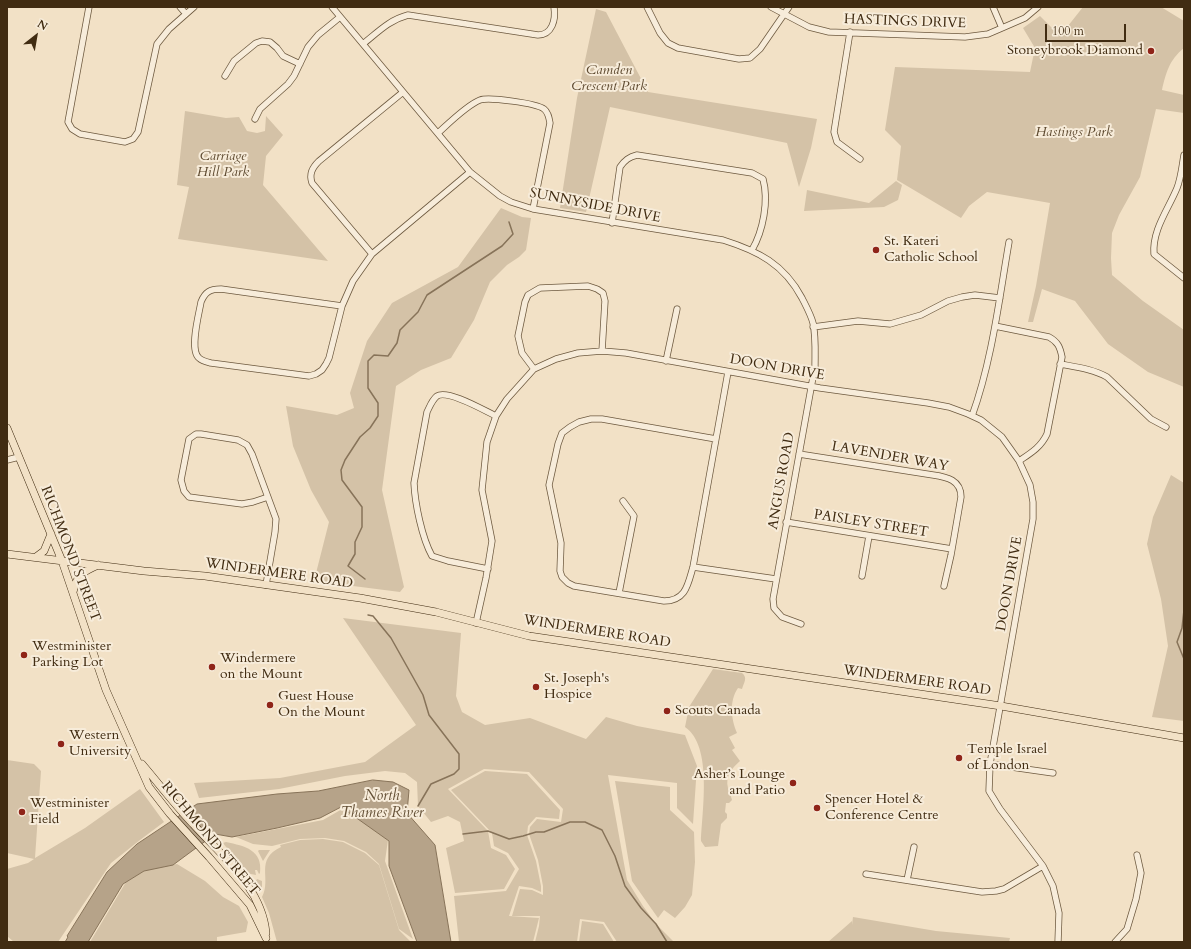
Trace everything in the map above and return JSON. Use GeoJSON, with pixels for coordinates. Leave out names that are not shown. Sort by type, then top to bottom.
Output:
{"type":"FeatureCollection","features":[{"type":"Feature","properties":{"kind":"main road","name":"RICHMOND STREET"},"geometry":{"type":"LineString","coordinates":[[7,428],[62,560],[106,690],[149,787],[170,814],[250,905],[266,940]]}},
{"type":"Feature","properties":{"kind":"main road"},"geometry":{"type":"LineString","coordinates":[[36,557],[44,552],[51,534]]}},
{"type":"Feature","properties":{"kind":"main road","name":"WINDERMERE ROAD"},"geometry":{"type":"LineString","coordinates":[[7,554],[144,571],[205,576],[360,598],[436,612],[529,636],[1001,706],[1184,738]]}},
{"type":"Feature","properties":{"kind":"main road"},"geometry":{"type":"LineString","coordinates":[[73,592],[78,576],[86,570],[98,565]]}},
{"type":"Feature","properties":{"kind":"main road","name":"RICHMOND STREET"},"geometry":{"type":"LineString","coordinates":[[135,756],[176,806],[238,872],[255,897],[265,920],[266,940]]}},
{"type":"Feature","properties":{"kind":"street"},"geometry":{"type":"LineString","coordinates":[[89,7],[68,122],[72,129],[80,134],[125,142],[132,139],[138,132],[156,44],[169,29],[194,7]]}},
{"type":"Feature","properties":{"kind":"street"},"geometry":{"type":"LineString","coordinates":[[180,7],[186,14]]}},
{"type":"Feature","properties":{"kind":"street","name":"SUNNYSIDE DRIVE"},"geometry":{"type":"LineString","coordinates":[[332,7],[470,172],[500,196],[511,202],[533,209],[723,240],[752,250],[765,257],[782,270],[795,285],[813,327],[815,366],[811,386]]}},
{"type":"Feature","properties":{"kind":"street"},"geometry":{"type":"LineString","coordinates":[[363,44],[385,25],[396,18],[408,15],[544,35],[549,32],[553,24],[554,7]]}},
{"type":"Feature","properties":{"kind":"street"},"geometry":{"type":"LineString","coordinates":[[647,7],[660,33],[668,43],[678,48],[739,59],[750,58],[760,50],[790,7]]}},
{"type":"Feature","properties":{"kind":"street","name":"HASTINGS DRIVE"},"geometry":{"type":"LineString","coordinates":[[771,7],[809,27],[829,32],[965,37],[988,34],[1025,18],[1038,7]]}},
{"type":"Feature","properties":{"kind":"street"},"geometry":{"type":"LineString","coordinates":[[993,7],[1002,28]]}},
{"type":"Feature","properties":{"kind":"street"},"geometry":{"type":"LineString","coordinates":[[255,119],[260,109],[288,84],[294,76],[308,47],[340,17]]}},
{"type":"Feature","properties":{"kind":"street"},"geometry":{"type":"LineString","coordinates":[[850,32],[834,132],[837,142],[860,159]]}},
{"type":"Feature","properties":{"kind":"street"},"geometry":{"type":"LineString","coordinates":[[225,76],[234,61],[262,41],[270,42],[283,56],[300,64]]}},
{"type":"Feature","properties":{"kind":"street"},"geometry":{"type":"LineString","coordinates":[[372,254],[312,183],[310,178],[311,172],[319,161],[403,92]]}},
{"type":"Feature","properties":{"kind":"street"},"geometry":{"type":"LineString","coordinates":[[438,133],[470,106],[480,100],[493,99],[535,105],[544,108],[549,115],[550,122],[533,209]]}},
{"type":"Feature","properties":{"kind":"street"},"geometry":{"type":"LineString","coordinates":[[612,223],[620,168],[624,161],[630,157],[636,155],[752,173],[763,179],[766,188],[762,229],[752,250]]}},
{"type":"Feature","properties":{"kind":"street"},"geometry":{"type":"LineString","coordinates":[[1184,155],[1178,186],[1155,233],[1153,245],[1154,254],[1184,277]]}},
{"type":"Feature","properties":{"kind":"street"},"geometry":{"type":"LineString","coordinates":[[342,306],[214,289],[209,291],[204,296],[201,302],[194,344],[196,353],[199,358],[211,363],[309,376],[316,374],[322,370],[329,358],[342,306],[353,281],[372,254],[470,172]]}},
{"type":"Feature","properties":{"kind":"street"},"geometry":{"type":"LineString","coordinates":[[972,416],[982,388],[995,326],[1009,242]]}},
{"type":"Feature","properties":{"kind":"street"},"geometry":{"type":"LineString","coordinates":[[534,369],[522,352],[518,336],[525,302],[528,295],[533,290],[540,288],[588,286],[603,293],[605,301],[602,351]]}},
{"type":"Feature","properties":{"kind":"street"},"geometry":{"type":"LineString","coordinates":[[813,327],[858,321],[890,324],[921,315],[948,301],[962,296],[975,295],[1000,298]]}},
{"type":"Feature","properties":{"kind":"street"},"geometry":{"type":"LineString","coordinates":[[666,362],[677,309]]}},
{"type":"Feature","properties":{"kind":"street"},"geometry":{"type":"LineString","coordinates":[[995,326],[1049,337],[1057,342],[1062,357],[1043,442],[1037,449],[1019,461]]}},
{"type":"Feature","properties":{"kind":"street","name":"DOON DRIVE"},"geometry":{"type":"LineString","coordinates":[[476,623],[488,569],[492,541],[482,490],[488,442],[496,416],[507,399],[534,369],[556,359],[578,352],[602,351],[626,353],[666,362],[811,386],[928,403],[949,407],[972,416],[986,424],[1002,437],[1019,461],[1030,485],[1033,502],[1034,518],[990,764],[989,791],[1000,809],[1043,866],[1053,886],[1059,913],[1058,942]]}},
{"type":"Feature","properties":{"kind":"street"},"geometry":{"type":"LineString","coordinates":[[1060,364],[1091,370],[1107,377],[1151,420],[1166,427]]}},
{"type":"Feature","properties":{"kind":"street"},"geometry":{"type":"LineString","coordinates":[[716,439],[602,419],[591,419],[579,422],[562,433],[558,444],[549,485],[560,534],[562,550],[560,571],[562,578],[568,584],[574,586],[672,601],[680,597],[685,591],[693,567],[716,439],[728,372]]}},
{"type":"Feature","properties":{"kind":"street","name":"ANGUS ROAD"},"geometry":{"type":"LineString","coordinates":[[801,624],[782,617],[774,608],[773,599],[811,386]]}},
{"type":"Feature","properties":{"kind":"street"},"geometry":{"type":"LineString","coordinates":[[488,569],[448,561],[432,556],[426,546],[414,483],[427,412],[436,396],[442,394],[453,396],[496,416]]}},
{"type":"Feature","properties":{"kind":"street"},"geometry":{"type":"LineString","coordinates":[[266,585],[276,519],[268,497],[252,454],[246,445],[238,440],[196,434],[190,440],[181,480],[184,491],[189,497],[242,504],[268,497]]}},
{"type":"Feature","properties":{"kind":"street","name":"LAVENDER WAY"},"geometry":{"type":"LineString","coordinates":[[799,454],[949,478],[956,483],[961,491],[952,549]]}},
{"type":"Feature","properties":{"kind":"street"},"geometry":{"type":"LineString","coordinates":[[7,460],[19,457]]}},
{"type":"Feature","properties":{"kind":"street"},"geometry":{"type":"LineString","coordinates":[[619,593],[634,516],[623,501]]}},
{"type":"Feature","properties":{"kind":"street","name":"PAISLEY STREET"},"geometry":{"type":"LineString","coordinates":[[786,522],[952,549]]}},
{"type":"Feature","properties":{"kind":"street"},"geometry":{"type":"LineString","coordinates":[[862,576],[869,536]]}},
{"type":"Feature","properties":{"kind":"street"},"geometry":{"type":"LineString","coordinates":[[944,586],[952,549]]}},
{"type":"Feature","properties":{"kind":"street"},"geometry":{"type":"LineString","coordinates":[[693,567],[776,579]]}},
{"type":"Feature","properties":{"kind":"street"},"geometry":{"type":"LineString","coordinates":[[990,764],[1053,773]]}},
{"type":"Feature","properties":{"kind":"street"},"geometry":{"type":"LineString","coordinates":[[907,880],[914,847]]}},
{"type":"Feature","properties":{"kind":"street"},"geometry":{"type":"LineString","coordinates":[[1115,942],[1127,929],[1136,899],[1141,873],[1137,855]]}},
{"type":"Feature","properties":{"kind":"street"},"geometry":{"type":"LineString","coordinates":[[866,874],[982,892],[1004,889],[1043,866]]}},
{"type":"Feature","properties":{"kind":"green space","name":"Hastings Park"},"geometry":{"type":"Polygon","coordinates":[[[1083,7],[1161,7],[1184,21],[1184,48],[1172,62],[1167,72],[1162,90],[1184,95],[1184,113],[1156,109],[1140,177],[1119,215],[1112,233],[1111,258],[1112,275],[1143,301],[1184,330],[1184,387],[1148,372],[1108,344],[1075,301],[1042,289],[1033,322],[1028,322],[1036,286],[1050,203],[987,192],[969,206],[961,218],[897,180],[901,146],[885,130],[895,67],[1030,72],[1035,48],[1023,28],[1040,16],[1060,36],[1083,7]]]}},
{"type":"Feature","properties":{"kind":"green space","name":"Camden Crescent Park"},"geometry":{"type":"Polygon","coordinates":[[[596,9],[606,12],[648,92],[817,119],[811,148],[799,187],[787,143],[610,107],[586,212],[560,208],[577,98],[596,9]]]}},
{"type":"Feature","properties":{"kind":"green space","name":"Carriage Hill Park"},"geometry":{"type":"Polygon","coordinates":[[[185,111],[226,118],[239,117],[247,131],[257,133],[265,131],[266,116],[283,135],[266,156],[263,185],[328,261],[178,239],[189,187],[177,185],[185,111]]]}},
{"type":"Feature","properties":{"kind":"green space"},"geometry":{"type":"Polygon","coordinates":[[[896,181],[902,185],[898,200],[884,207],[804,211],[807,190],[869,203],[896,181]]]}},
{"type":"Feature","properties":{"kind":"green space"},"geometry":{"type":"Polygon","coordinates":[[[501,208],[522,217],[531,218],[526,250],[507,265],[490,282],[474,320],[451,358],[421,370],[396,386],[382,490],[404,587],[400,592],[314,581],[329,522],[311,490],[293,446],[286,406],[337,415],[354,408],[350,393],[367,341],[392,303],[458,267],[501,208]]]}},
{"type":"Feature","properties":{"kind":"green space"},"geometry":{"type":"Polygon","coordinates":[[[1171,475],[1184,483],[1184,721],[1152,717],[1168,646],[1161,599],[1147,544],[1153,517],[1171,475]]]}},
{"type":"Feature","properties":{"kind":"green space"},"geometry":{"type":"Polygon","coordinates":[[[343,618],[461,633],[456,696],[462,712],[485,725],[530,718],[586,739],[606,717],[637,726],[685,735],[697,766],[693,824],[677,808],[677,783],[608,775],[627,880],[656,924],[674,942],[617,942],[604,922],[580,919],[577,942],[535,942],[540,916],[512,916],[520,889],[532,890],[543,895],[543,886],[538,860],[529,834],[530,827],[537,819],[561,822],[563,809],[529,772],[484,769],[448,789],[488,831],[491,848],[506,855],[515,869],[504,889],[455,893],[446,848],[464,841],[460,822],[448,816],[431,822],[418,806],[417,782],[405,773],[385,771],[345,776],[279,789],[199,798],[194,783],[280,778],[365,762],[416,725],[343,618]]]}},
{"type":"Feature","properties":{"kind":"green space"},"geometry":{"type":"Polygon","coordinates":[[[713,669],[742,673],[745,678],[742,689],[738,688],[735,693],[732,704],[733,722],[737,733],[729,737],[735,748],[732,750],[740,761],[734,766],[727,780],[732,800],[729,803],[726,803],[725,812],[727,814],[727,818],[721,824],[718,846],[705,847],[701,841],[704,797],[703,764],[694,736],[685,727],[689,707],[713,669]]]}},
{"type":"Feature","properties":{"kind":"green space"},"geometry":{"type":"Polygon","coordinates":[[[7,760],[34,764],[41,771],[35,858],[85,828],[140,789],[164,822],[111,863],[58,942],[14,942],[7,936],[7,869],[28,863],[34,859],[7,853],[7,760]]]}},
{"type":"Feature","properties":{"kind":"green space"},"geometry":{"type":"Polygon","coordinates":[[[485,771],[527,774],[560,810],[559,819],[536,817],[528,826],[527,835],[536,861],[541,892],[532,888],[519,886],[509,916],[539,918],[533,942],[459,942],[454,896],[506,891],[519,869],[508,853],[494,846],[492,833],[451,790],[485,771]]]}},
{"type":"Feature","properties":{"kind":"green space"},"geometry":{"type":"Polygon","coordinates":[[[615,781],[670,787],[670,810],[694,832],[695,862],[692,895],[685,907],[675,918],[664,910],[658,918],[632,881],[615,781]]]}},
{"type":"Feature","properties":{"kind":"green space"},"geometry":{"type":"Polygon","coordinates":[[[344,808],[388,840],[385,861],[413,939],[399,929],[379,864],[366,852],[344,841],[325,838],[300,839],[272,846],[253,844],[236,837],[323,820],[344,808]]]}},
{"type":"Feature","properties":{"kind":"green space"},"geometry":{"type":"Polygon","coordinates":[[[323,839],[343,842],[365,853],[379,865],[399,930],[411,942],[277,942],[269,913],[262,897],[265,890],[265,870],[268,858],[273,852],[281,847],[280,845],[300,840],[323,839]]]}},
{"type":"Feature","properties":{"kind":"green space"},"geometry":{"type":"Polygon","coordinates":[[[226,842],[240,845],[256,854],[259,859],[260,873],[259,874],[257,870],[255,870],[256,875],[246,873],[223,843],[226,842]]]}},
{"type":"Feature","properties":{"kind":"green space"},"geometry":{"type":"Polygon","coordinates":[[[270,850],[263,861],[258,851],[270,850]]]}},
{"type":"Feature","properties":{"kind":"green space"},"geometry":{"type":"Polygon","coordinates":[[[177,864],[205,881],[223,897],[239,906],[248,922],[246,932],[217,937],[217,942],[90,942],[126,882],[147,869],[177,864]]]}},
{"type":"Feature","properties":{"kind":"green space"},"geometry":{"type":"Polygon","coordinates":[[[257,879],[262,881],[262,888],[258,890],[254,884],[257,879]]]}},
{"type":"Feature","properties":{"kind":"green space"},"geometry":{"type":"Polygon","coordinates":[[[853,917],[936,931],[1010,938],[1009,942],[828,942],[852,921],[852,925],[853,917]]]}},
{"type":"Feature","properties":{"kind":"green space"},"geometry":{"type":"Polygon","coordinates":[[[582,921],[603,924],[614,942],[579,942],[582,921]]]}},
{"type":"Feature","properties":{"kind":"water","name":"North Thames River"},"geometry":{"type":"Polygon","coordinates":[[[373,780],[393,782],[409,790],[407,813],[435,845],[451,942],[417,942],[389,866],[389,841],[341,807],[320,818],[277,828],[232,837],[215,834],[173,865],[144,871],[123,884],[88,942],[65,942],[68,937],[67,936],[107,872],[137,844],[197,804],[277,794],[318,791],[373,780]]]}},
{"type":"Feature","properties":{"kind":"waterway"},"geometry":{"type":"LineString","coordinates":[[365,579],[348,566],[355,554],[355,542],[362,527],[362,507],[342,480],[341,470],[345,460],[360,437],[370,428],[378,416],[378,403],[368,388],[368,361],[374,355],[388,356],[397,343],[400,330],[418,312],[427,295],[502,246],[513,234],[509,222]]}},
{"type":"Feature","properties":{"kind":"waterway"},"geometry":{"type":"LineString","coordinates":[[1184,610],[1182,628],[1177,642],[1184,659]]}},
{"type":"Feature","properties":{"kind":"waterway"},"geometry":{"type":"LineString","coordinates":[[368,615],[373,616],[391,638],[423,695],[429,715],[459,754],[459,769],[454,774],[431,784],[418,806]]}},
{"type":"Feature","properties":{"kind":"waterway"},"geometry":{"type":"LineString","coordinates":[[463,834],[488,831],[509,839],[536,832],[544,832],[570,822],[585,822],[602,830],[615,856],[625,886],[641,908],[656,924],[667,942]]}},
{"type":"Feature","properties":{"kind":"place","name":"Stoneybrook Diamond"},"geometry":{"type":"Point","coordinates":[1151,51]}},
{"type":"Feature","properties":{"kind":"place","name":"St. Kateri Catholic School"},"geometry":{"type":"Point","coordinates":[876,250]}},
{"type":"Feature","properties":{"kind":"place","name":"Westminister Parking Lot"},"geometry":{"type":"Point","coordinates":[24,655]}},
{"type":"Feature","properties":{"kind":"place","name":"Windermere on the Mount"},"geometry":{"type":"Point","coordinates":[212,667]}},
{"type":"Feature","properties":{"kind":"place","name":"St. Joseph's Hospice"},"geometry":{"type":"Point","coordinates":[536,687]}},
{"type":"Feature","properties":{"kind":"place","name":"Guest House On the Mount"},"geometry":{"type":"Point","coordinates":[270,705]}},
{"type":"Feature","properties":{"kind":"place","name":"Scouts Canada"},"geometry":{"type":"Point","coordinates":[667,711]}},
{"type":"Feature","properties":{"kind":"place","name":"Western University"},"geometry":{"type":"Point","coordinates":[61,744]}},
{"type":"Feature","properties":{"kind":"place","name":"Temple Israel of London"},"geometry":{"type":"Point","coordinates":[959,758]}},
{"type":"Feature","properties":{"kind":"place","name":"Asher’s Lounge and Patio"},"geometry":{"type":"Point","coordinates":[793,783]}},
{"type":"Feature","properties":{"kind":"place","name":"Spencer Hotel & Conference Centre"},"geometry":{"type":"Point","coordinates":[817,808]}},
{"type":"Feature","properties":{"kind":"place","name":"Westminister Field"},"geometry":{"type":"Point","coordinates":[22,812]}}]}
